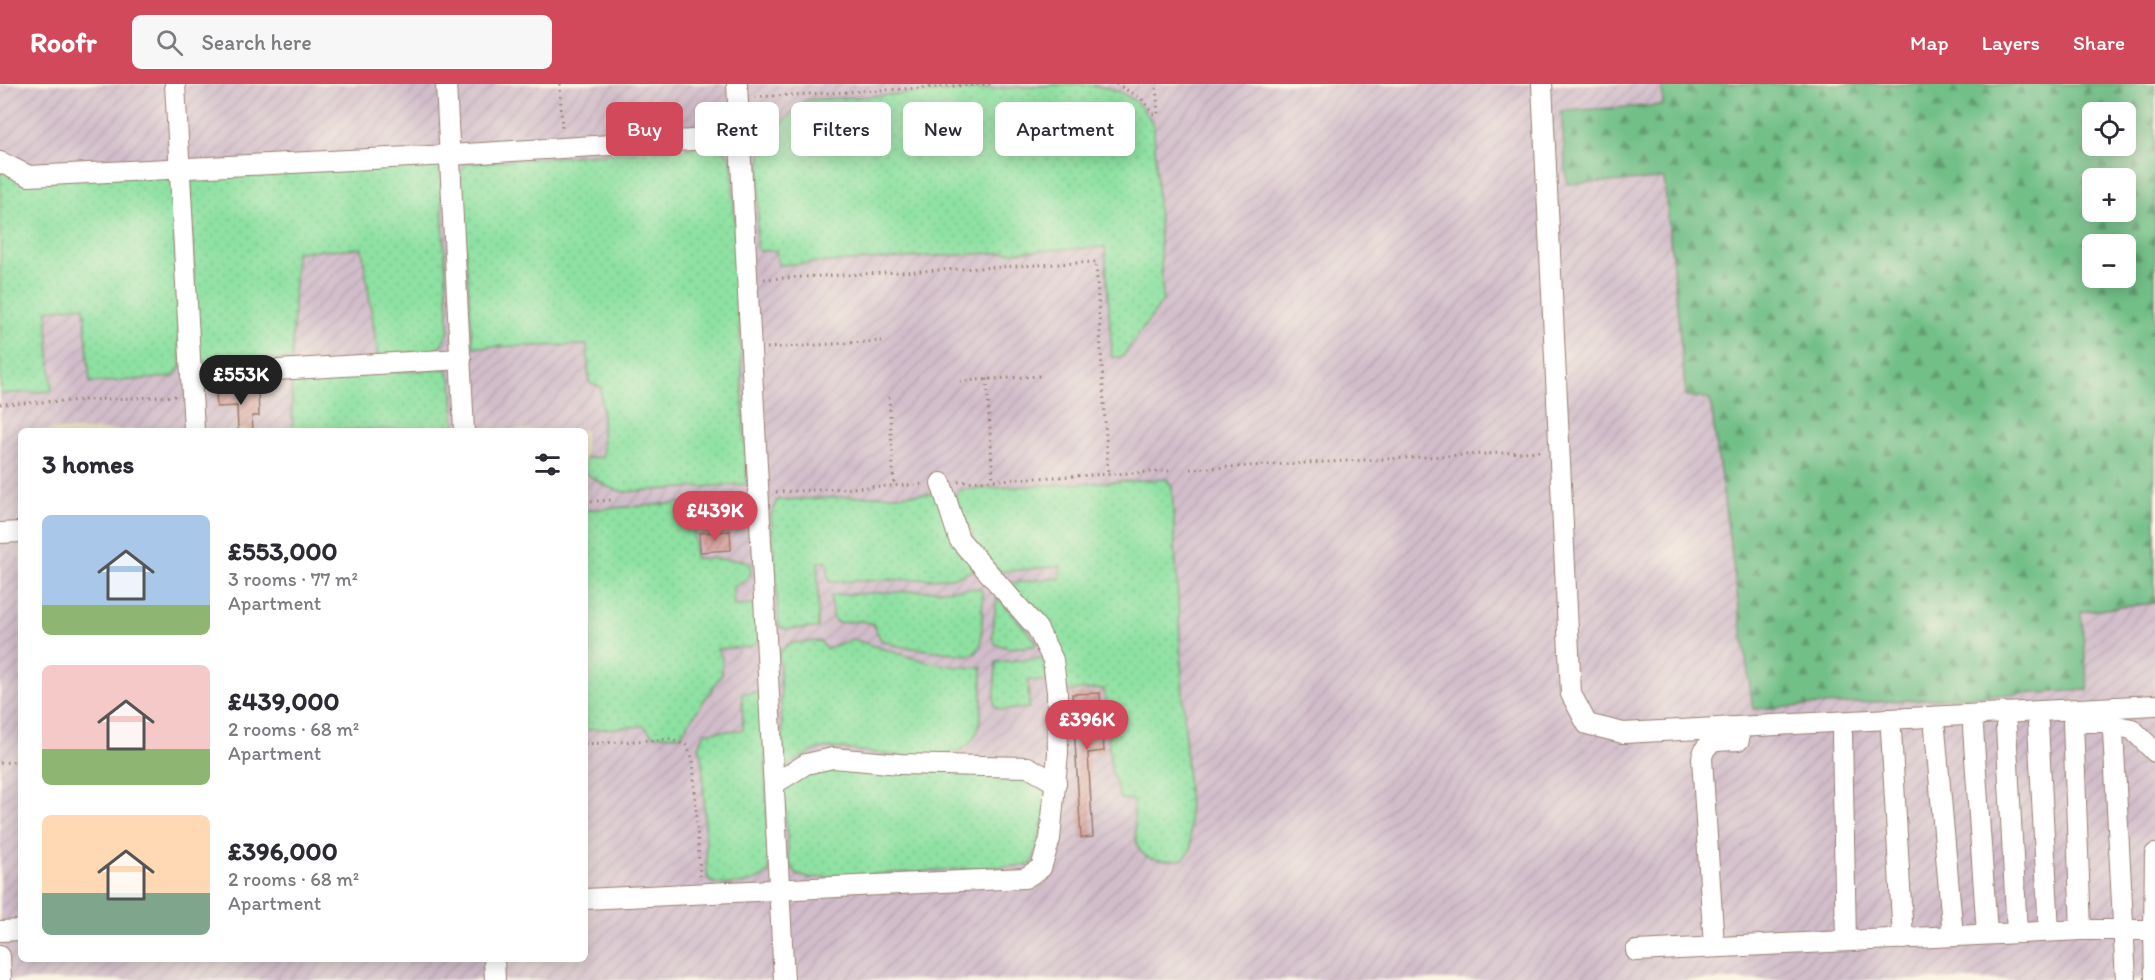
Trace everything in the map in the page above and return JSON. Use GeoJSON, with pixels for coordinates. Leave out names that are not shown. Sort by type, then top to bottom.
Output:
{"type":"FeatureCollection","features":[{"type":"Feature","properties":{"kind":"lane"},"geometry":{"type":"LineString","coordinates":[[175,84],[194,428]]}},
{"type":"Feature","properties":{"kind":"lane"},"geometry":{"type":"LineString","coordinates":[[446,84],[464,428]]}},
{"type":"Feature","properties":{"kind":"lane"},"geometry":{"type":"LineString","coordinates":[[1542,84],[1571,694],[1587,724],[1623,733],[2155,705]]}},
{"type":"Feature","properties":{"kind":"lane"},"geometry":{"type":"LineString","coordinates":[[0,162],[29,176],[450,155],[695,140]]}},
{"type":"Feature","properties":{"kind":"lane"},"geometry":{"type":"LineString","coordinates":[[741,156],[784,980]]}},
{"type":"Feature","properties":{"kind":"lane"},"geometry":{"type":"LineString","coordinates":[[191,375],[461,360]]}},
{"type":"Feature","properties":{"kind":"lane"},"geometry":{"type":"LineString","coordinates":[[588,899],[1025,878],[1035,875],[1041,868],[1050,839],[1056,783],[1057,692],[1053,660],[1037,628],[959,539],[941,483]]}},
{"type":"Feature","properties":{"kind":"lane"},"geometry":{"type":"LineString","coordinates":[[0,533],[18,532]]}},
{"type":"Feature","properties":{"kind":"lane"},"geometry":{"type":"LineString","coordinates":[[1714,947],[1702,758],[1704,748],[1708,743],[1891,730],[1973,728],[2096,720],[2132,729],[2155,752]]}},
{"type":"Feature","properties":{"kind":"lane"},"geometry":{"type":"LineString","coordinates":[[2073,722],[2081,930]]}},
{"type":"Feature","properties":{"kind":"lane"},"geometry":{"type":"LineString","coordinates":[[2037,724],[2049,932]]}},
{"type":"Feature","properties":{"kind":"lane"},"geometry":{"type":"LineString","coordinates":[[2111,725],[2126,980]]}},
{"type":"Feature","properties":{"kind":"lane"},"geometry":{"type":"LineString","coordinates":[[2006,726],[2017,933]]}},
{"type":"Feature","properties":{"kind":"lane"},"geometry":{"type":"LineString","coordinates":[[1973,728],[1987,934]]}},
{"type":"Feature","properties":{"kind":"lane"},"geometry":{"type":"LineString","coordinates":[[1935,729],[1953,936]]}},
{"type":"Feature","properties":{"kind":"lane"},"geometry":{"type":"LineString","coordinates":[[1891,730],[1903,939]]}},
{"type":"Feature","properties":{"kind":"lane"},"geometry":{"type":"LineString","coordinates":[[1842,734],[1846,941]]}},
{"type":"Feature","properties":{"kind":"lane"},"geometry":{"type":"LineString","coordinates":[[774,784],[806,764],[833,758],[900,764],[1028,767],[1056,783]]}},
{"type":"Feature","properties":{"kind":"lane"},"geometry":{"type":"LineString","coordinates":[[2155,854],[2155,980]]}},
{"type":"Feature","properties":{"kind":"lane"},"geometry":{"type":"LineString","coordinates":[[1636,951],[2081,930],[2122,931],[2154,919]]}},
{"type":"Feature","properties":{"kind":"lane"},"geometry":{"type":"LineString","coordinates":[[0,931],[18,930]]}},
{"type":"Feature","properties":{"kind":"lane"},"geometry":{"type":"LineString","coordinates":[[0,956],[1,980]]}},
{"type":"Feature","properties":{"kind":"lane"},"geometry":{"type":"LineString","coordinates":[[494,962],[495,980]]}},
{"type":"Feature","properties":{"kind":"path"},"geometry":{"type":"LineString","coordinates":[[560,84],[563,148]]}},
{"type":"Feature","properties":{"kind":"path"},"geometry":{"type":"LineString","coordinates":[[867,84],[867,91]]}},
{"type":"Feature","properties":{"kind":"path"},"geometry":{"type":"LineString","coordinates":[[738,91],[867,91],[992,84]]}},
{"type":"Feature","properties":{"kind":"path"},"geometry":{"type":"LineString","coordinates":[[1116,84],[1141,98],[1154,114],[1158,114],[1156,84]]}},
{"type":"Feature","properties":{"kind":"path"},"geometry":{"type":"LineString","coordinates":[[748,280],[1096,262],[1108,474]]}},
{"type":"Feature","properties":{"kind":"path"},"geometry":{"type":"LineString","coordinates":[[751,349],[882,341]]}},
{"type":"Feature","properties":{"kind":"path"},"geometry":{"type":"LineString","coordinates":[[960,381],[1040,376]]}},
{"type":"Feature","properties":{"kind":"path"},"geometry":{"type":"LineString","coordinates":[[987,379],[993,480]]}},
{"type":"Feature","properties":{"kind":"path"},"geometry":{"type":"LineString","coordinates":[[0,404],[192,395]]}},
{"type":"Feature","properties":{"kind":"path"},"geometry":{"type":"LineString","coordinates":[[889,397],[894,485]]}},
{"type":"Feature","properties":{"kind":"path"},"geometry":{"type":"LineString","coordinates":[[1190,469],[1559,450]]}},
{"type":"Feature","properties":{"kind":"path"},"geometry":{"type":"LineString","coordinates":[[759,493],[1170,471]]}},
{"type":"Feature","properties":{"kind":"path"},"geometry":{"type":"LineString","coordinates":[[588,502],[612,500]]}},
{"type":"Feature","properties":{"kind":"path"},"geometry":{"type":"LineString","coordinates":[[588,744],[669,739],[686,745],[693,759],[702,893]]}},
{"type":"Feature","properties":{"kind":"path"},"geometry":{"type":"LineString","coordinates":[[0,763],[18,761]]}},
{"type":"Feature","properties":{"kind":"shaded area"},"geometry":{"type":"Polygon","coordinates":[[[0,84],[2155,84],[2155,980],[0,980],[0,84]]]}},
{"type":"Feature","properties":{"kind":"green space"},"geometry":{"type":"Polygon","coordinates":[[[1072,84],[1097,86],[1121,93],[1135,102],[995,102],[995,156],[1135,156],[1135,102],[1140,106],[1154,128],[1163,301],[1123,356],[1112,358],[1105,247],[778,265],[776,251],[759,251],[756,246],[761,156],[779,156],[779,125],[791,114],[791,156],[891,156],[891,102],[804,102],[806,100],[1072,84]]]}},
{"type":"Feature","properties":{"kind":"green space"},"geometry":{"type":"Polygon","coordinates":[[[1662,84],[2155,84],[2155,603],[2081,612],[2088,690],[1753,709],[1710,399],[1686,396],[1664,179],[1567,184],[1561,111],[1663,105],[1662,84]]]}},
{"type":"Feature","properties":{"kind":"green space"},"geometry":{"type":"Polygon","coordinates":[[[695,148],[695,156],[729,156],[732,162],[747,484],[623,492],[608,487],[588,475],[588,458],[603,457],[601,387],[589,383],[587,345],[473,347],[460,182],[462,169],[468,163],[606,154],[606,156],[683,156],[683,149],[695,148]]]}},
{"type":"Feature","properties":{"kind":"green space"},"geometry":{"type":"Polygon","coordinates":[[[435,163],[440,167],[449,331],[441,345],[433,351],[378,356],[362,248],[296,252],[292,359],[204,362],[197,353],[190,181],[199,175],[435,163]]]}},
{"type":"Feature","properties":{"kind":"green space"},"geometry":{"type":"Polygon","coordinates":[[[0,170],[166,178],[173,182],[181,367],[173,377],[90,383],[84,306],[47,310],[52,391],[0,394],[0,170]]]}},
{"type":"Feature","properties":{"kind":"green space"},"geometry":{"type":"Polygon","coordinates":[[[447,369],[452,381],[455,428],[293,428],[291,378],[447,369]]]}},
{"type":"Feature","properties":{"kind":"green space"},"geometry":{"type":"Polygon","coordinates":[[[1167,479],[1172,487],[1191,849],[1184,859],[1166,860],[1153,859],[1144,855],[1139,849],[1136,840],[1133,800],[1121,799],[1111,770],[1104,689],[1063,691],[1051,637],[1040,615],[1009,583],[1060,578],[1061,566],[999,572],[977,546],[955,496],[959,490],[969,489],[1167,479]]]}},
{"type":"Feature","properties":{"kind":"green space"},"geometry":{"type":"Polygon","coordinates":[[[940,493],[975,565],[972,571],[952,578],[829,582],[827,561],[818,562],[818,628],[784,629],[779,626],[771,516],[777,500],[940,493]]]}},
{"type":"Feature","properties":{"kind":"green space"},"geometry":{"type":"Polygon","coordinates":[[[748,498],[749,518],[699,519],[694,523],[695,558],[742,560],[751,564],[751,573],[744,582],[733,587],[734,606],[756,605],[759,641],[750,647],[717,649],[722,658],[722,674],[680,736],[653,735],[644,726],[588,730],[588,510],[748,498]]]}},
{"type":"Feature","properties":{"kind":"green space"},"geometry":{"type":"Polygon","coordinates":[[[979,588],[983,594],[981,644],[976,653],[966,655],[898,646],[881,640],[873,624],[861,621],[837,623],[832,617],[831,595],[979,588]]]}},
{"type":"Feature","properties":{"kind":"green space"},"geometry":{"type":"Polygon","coordinates":[[[997,596],[1037,642],[1034,646],[1009,648],[995,644],[992,636],[997,596]]]}},
{"type":"Feature","properties":{"kind":"green space"},"geometry":{"type":"Polygon","coordinates":[[[852,639],[933,663],[982,667],[980,721],[975,736],[965,748],[948,754],[928,757],[825,748],[809,754],[784,769],[779,652],[790,643],[820,641],[826,649],[852,639]]]}},
{"type":"Feature","properties":{"kind":"green space"},"geometry":{"type":"Polygon","coordinates":[[[1044,658],[1048,682],[1028,680],[1029,708],[1002,710],[994,706],[996,662],[1044,658]]]}},
{"type":"Feature","properties":{"kind":"green space"},"geometry":{"type":"Polygon","coordinates":[[[763,692],[769,872],[757,879],[740,884],[715,883],[709,881],[707,874],[702,755],[699,746],[705,732],[743,730],[742,693],[763,692]]]}},
{"type":"Feature","properties":{"kind":"green space"},"geometry":{"type":"Polygon","coordinates":[[[821,762],[1043,777],[1051,805],[1042,827],[1032,865],[809,878],[797,875],[789,863],[783,784],[821,762]]]}},
{"type":"Feature","properties":{"kind":"building"},"geometry":{"type":"Polygon","coordinates":[[[258,390],[259,416],[252,416],[253,428],[238,428],[237,406],[217,407],[216,392],[258,390]]]}},
{"type":"Feature","properties":{"kind":"building"},"geometry":{"type":"Polygon","coordinates":[[[730,531],[731,550],[700,552],[699,533],[730,531]]]}},
{"type":"Feature","properties":{"kind":"building"},"geometry":{"type":"Polygon","coordinates":[[[1100,693],[1104,751],[1088,753],[1093,837],[1081,838],[1072,694],[1100,693]]]}}]}
